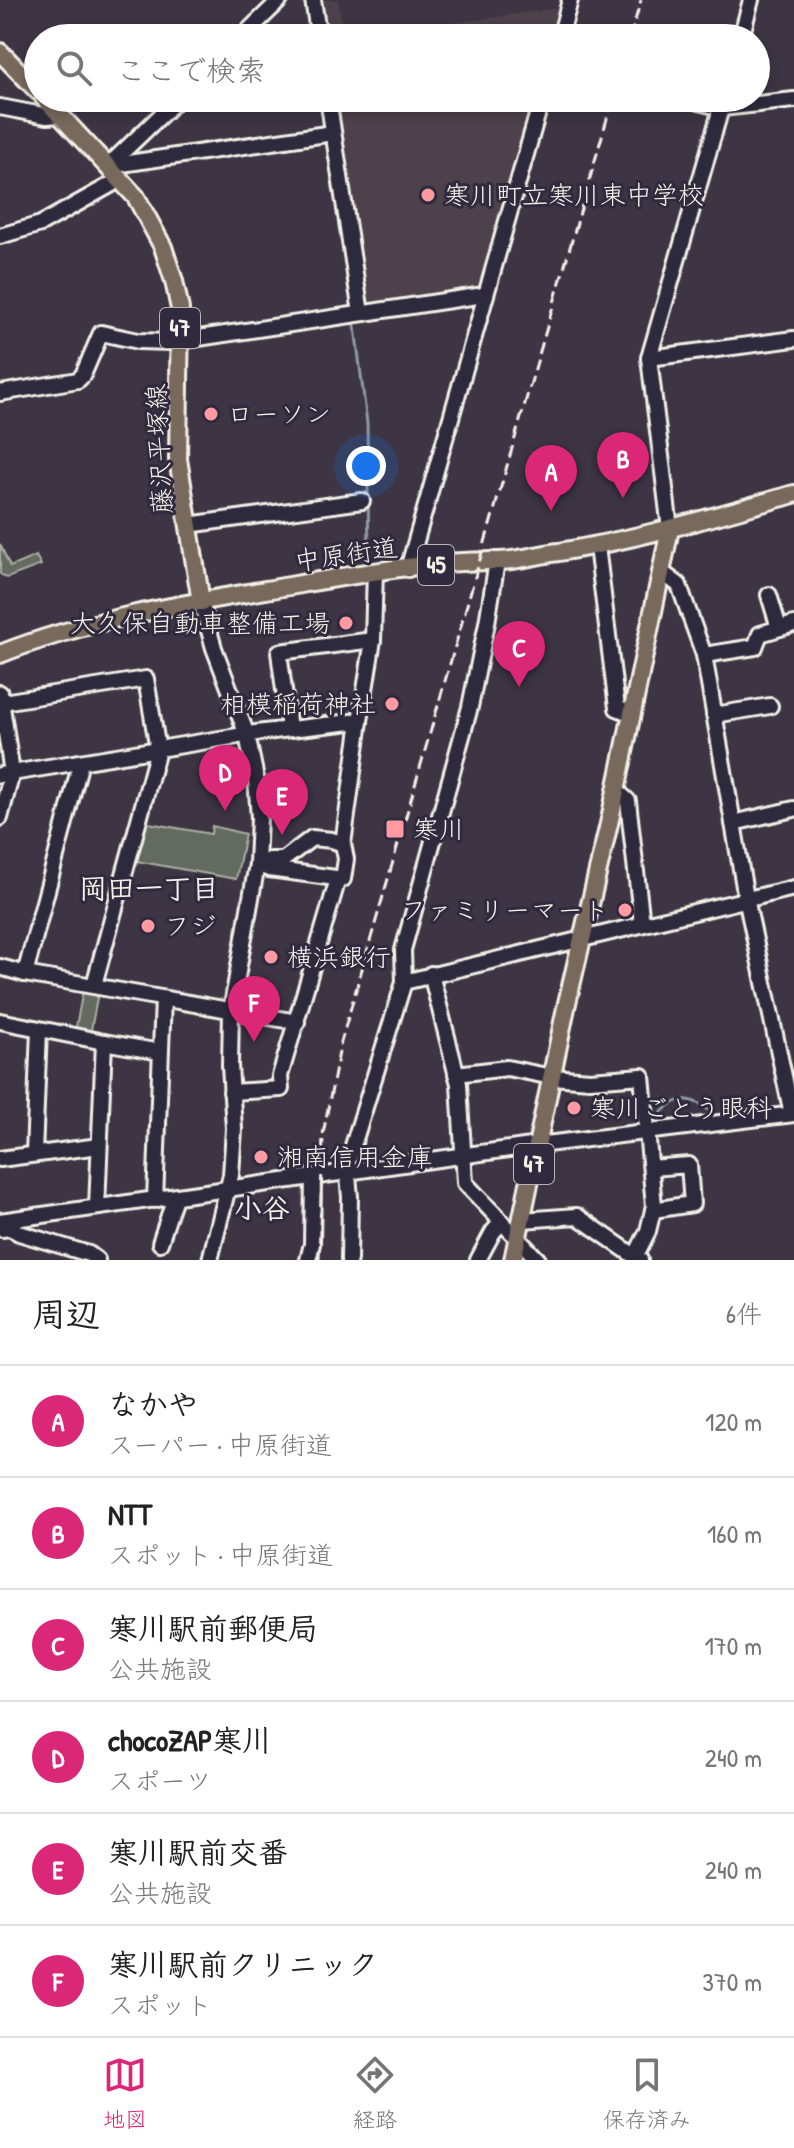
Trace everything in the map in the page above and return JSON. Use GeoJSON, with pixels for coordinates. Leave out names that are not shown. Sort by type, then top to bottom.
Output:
{"type":"FeatureCollection","features":[{"type":"Feature","properties":{"kind":"main road"},"geometry":{"type":"LineString","coordinates":[[0,52],[24,77]]}},
{"type":"Feature","properties":{"kind":"main road","name":"藤沢平塚線"},"geometry":{"type":"LineString","coordinates":[[58,112],[121,179],[147,214],[163,247],[174,281],[180,309],[178,459],[201,602]]}},
{"type":"Feature","properties":{"kind":"main road","name":"中原街道"},"geometry":{"type":"LineString","coordinates":[[0,654],[80,627],[201,602],[375,571],[497,561],[597,546],[794,494]]}},
{"type":"Feature","properties":{"kind":"main road","name":"47"},"geometry":{"type":"LineString","coordinates":[[513,1260],[670,529]]}},
{"type":"Feature","properties":{"kind":"street"},"geometry":{"type":"LineString","coordinates":[[255,24],[280,0]]}},
{"type":"Feature","properties":{"kind":"street"},"geometry":{"type":"LineString","coordinates":[[313,0],[317,24]]}},
{"type":"Feature","properties":{"kind":"street"},"geometry":{"type":"LineString","coordinates":[[564,24],[570,0]]}},
{"type":"Feature","properties":{"kind":"street"},"geometry":{"type":"LineString","coordinates":[[745,24],[751,0]]}},
{"type":"Feature","properties":{"kind":"street"},"geometry":{"type":"LineString","coordinates":[[770,101],[794,100]]}},
{"type":"Feature","properties":{"kind":"street"},"geometry":{"type":"LineString","coordinates":[[0,107],[24,112]]}},
{"type":"Feature","properties":{"kind":"street"},"geometry":{"type":"LineString","coordinates":[[26,112],[61,115]]}},
{"type":"Feature","properties":{"kind":"street"},"geometry":{"type":"LineString","coordinates":[[108,166],[164,112]]}},
{"type":"Feature","properties":{"kind":"street"},"geometry":{"type":"LineString","coordinates":[[330,112],[354,314]]}},
{"type":"Feature","properties":{"kind":"street"},"geometry":{"type":"LineString","coordinates":[[408,569],[538,112]]}},
{"type":"Feature","properties":{"kind":"street"},"geometry":{"type":"LineString","coordinates":[[670,529],[649,358],[720,112]]}},
{"type":"Feature","properties":{"kind":"street"},"geometry":{"type":"LineString","coordinates":[[108,166],[333,133]]}},
{"type":"Feature","properties":{"kind":"street"},"geometry":{"type":"LineString","coordinates":[[0,236],[41,224],[121,179]]}},
{"type":"Feature","properties":{"kind":"street"},"geometry":{"type":"LineString","coordinates":[[0,393],[78,380],[101,333],[138,341],[180,340],[484,295]]}},
{"type":"Feature","properties":{"kind":"street"},"geometry":{"type":"LineString","coordinates":[[649,358],[794,339]]}},
{"type":"Feature","properties":{"kind":"street"},"geometry":{"type":"LineString","coordinates":[[188,525],[362,501]]}},
{"type":"Feature","properties":{"kind":"street"},"geometry":{"type":"LineString","coordinates":[[597,546],[617,708],[632,714]]}},
{"type":"Feature","properties":{"kind":"street"},"geometry":{"type":"LineString","coordinates":[[349,1260],[348,1157],[404,982],[403,950],[470,707],[497,561]]}},
{"type":"Feature","properties":{"kind":"street"},"geometry":{"type":"LineString","coordinates":[[257,864],[269,869],[343,879],[346,851],[343,844],[373,640],[375,571]]}},
{"type":"Feature","properties":{"kind":"street"},"geometry":{"type":"LineString","coordinates":[[1,1226],[97,1207],[463,1158],[648,1128],[793,1114],[746,898],[704,655],[679,585],[663,573]]}},
{"type":"Feature","properties":{"kind":"street"},"geometry":{"type":"LineString","coordinates":[[769,595],[779,628]]}},
{"type":"Feature","properties":{"kind":"street"},"geometry":{"type":"LineString","coordinates":[[201,602],[214,648],[247,735],[256,778],[259,818],[257,864],[231,1011],[234,1129],[228,1188],[210,1260]]}},
{"type":"Feature","properties":{"kind":"street"},"geometry":{"type":"LineString","coordinates":[[704,655],[755,647],[760,634],[794,624]]}},
{"type":"Feature","properties":{"kind":"street"},"geometry":{"type":"LineString","coordinates":[[289,729],[279,652],[373,640]]}},
{"type":"Feature","properties":{"kind":"street"},"geometry":{"type":"LineString","coordinates":[[0,818],[6,774],[1,697],[146,679],[158,750],[94,985]]}},
{"type":"Feature","properties":{"kind":"street"},"geometry":{"type":"LineString","coordinates":[[714,715],[770,706]]}},
{"type":"Feature","properties":{"kind":"street"},"geometry":{"type":"LineString","coordinates":[[6,774],[247,735],[360,721]]}},
{"type":"Feature","properties":{"kind":"street"},"geometry":{"type":"LineString","coordinates":[[25,974],[81,762]]}},
{"type":"Feature","properties":{"kind":"street"},"geometry":{"type":"LineString","coordinates":[[616,790],[628,801],[642,924]]}},
{"type":"Feature","properties":{"kind":"street"},"geometry":{"type":"LineString","coordinates":[[733,823],[794,809]]}},
{"type":"Feature","properties":{"kind":"street"},"geometry":{"type":"LineString","coordinates":[[257,864],[283,860],[312,838],[336,840],[343,844]]}},
{"type":"Feature","properties":{"kind":"street"},"geometry":{"type":"LineString","coordinates":[[231,1092],[281,1089],[280,1076],[338,879]]}},
{"type":"Feature","properties":{"kind":"street"},"geometry":{"type":"LineString","coordinates":[[404,982],[794,888]]}},
{"type":"Feature","properties":{"kind":"street"},"geometry":{"type":"LineString","coordinates":[[0,967],[297,1022]]}},
{"type":"Feature","properties":{"kind":"street"},"geometry":{"type":"LineString","coordinates":[[431,974],[459,1084],[465,1183],[538,1260]]}},
{"type":"Feature","properties":{"kind":"street"},"geometry":{"type":"LineString","coordinates":[[155,1200],[163,999]]}},
{"type":"Feature","properties":{"kind":"street"},"geometry":{"type":"LineString","coordinates":[[0,1021],[160,1052]]}},
{"type":"Feature","properties":{"kind":"street"},"geometry":{"type":"LineString","coordinates":[[34,1154],[39,1030]]}},
{"type":"Feature","properties":{"kind":"street"},"geometry":{"type":"LineString","coordinates":[[97,1207],[104,1042]]}},
{"type":"Feature","properties":{"kind":"street"},"geometry":{"type":"LineString","coordinates":[[456,1074],[507,1068],[553,1072],[590,1080],[642,1076],[653,1210],[637,1258],[577,1216],[522,1220]]}},
{"type":"Feature","properties":{"kind":"street"},"geometry":{"type":"LineString","coordinates":[[0,1159],[99,1146]]}},
{"type":"Feature","properties":{"kind":"street"},"geometry":{"type":"LineString","coordinates":[[651,1168],[689,1165],[692,1204],[653,1210]]}},
{"type":"Feature","properties":{"kind":"street"},"geometry":{"type":"LineString","coordinates":[[308,1260],[312,1244],[313,1177]]}},
{"type":"Feature","properties":{"kind":"street"},"geometry":{"type":"LineString","coordinates":[[160,1243],[175,1197]]}},
{"type":"Feature","properties":{"kind":"street"},"geometry":{"type":"LineString","coordinates":[[478,1260],[501,1223]]}},
{"type":"Feature","properties":{"kind":"street"},"geometry":{"type":"LineString","coordinates":[[1,1226],[89,1254],[97,1260]]}},
{"type":"Feature","properties":{"kind":"shaded area"},"geometry":{"type":"Polygon","coordinates":[[[318,0],[338,0],[342,24],[322,24],[318,0]]]}},
{"type":"Feature","properties":{"kind":"shaded area"},"geometry":{"type":"Polygon","coordinates":[[[563,7],[558,24],[450,24],[563,7]]]}},
{"type":"Feature","properties":{"kind":"shaded area","name":"寒川町立寒川東中学校"},"geometry":{"type":"Polygon","coordinates":[[[336,112],[531,112],[476,292],[368,309],[336,112]]]}},
{"type":"Feature","properties":{"kind":"shaded area"},"geometry":{"type":"Polygon","coordinates":[[[0,544],[10,567],[36,556],[41,565],[7,578],[0,574],[0,544]]]}},
{"type":"Feature","properties":{"kind":"shaded area"},"geometry":{"type":"Polygon","coordinates":[[[143,822],[211,834],[212,826],[245,834],[236,879],[136,861],[143,822]]]}},
{"type":"Feature","properties":{"kind":"shaded area"},"geometry":{"type":"Polygon","coordinates":[[[83,990],[98,993],[90,1035],[75,1032],[83,990]]]}},
{"type":"Feature","properties":{"kind":"waterway"},"geometry":{"type":"LineString","coordinates":[[306,0],[309,24]]}},
{"type":"Feature","properties":{"kind":"waterway"},"geometry":{"type":"LineString","coordinates":[[322,112],[325,130]]}},
{"type":"Feature","properties":{"kind":"waterway"},"geometry":{"type":"LineString","coordinates":[[326,137],[353,312]]}},
{"type":"Feature","properties":{"kind":"waterway"},"geometry":{"type":"LineString","coordinates":[[354,319],[367,423],[369,556]]}},
{"type":"Feature","properties":{"kind":"waterway"},"geometry":{"type":"LineString","coordinates":[[653,1121],[669,1106],[684,1100],[699,1104],[717,1117],[745,1107],[765,1111]]}},
{"type":"Feature","properties":{"kind":"railway"},"geometry":{"type":"LineString","coordinates":[[634,24],[641,0]]}},
{"type":"Feature","properties":{"kind":"railway"},"geometry":{"type":"LineString","coordinates":[[319,1260],[323,1134],[341,1042],[609,112]]}},
{"type":"Feature","properties":{"kind":"place","name":"寒川町立寒川東中学校"},"geometry":{"type":"Point","coordinates":[428,195]}},
{"type":"Feature","properties":{"kind":"place","name":"ローソン"},"geometry":{"type":"Point","coordinates":[211,414]}},
{"type":"Feature","properties":{"kind":"place","name":"NTT"},"geometry":{"type":"Point","coordinates":[623,498]}},
{"type":"Feature","properties":{"kind":"place","name":"なかや"},"geometry":{"type":"Point","coordinates":[551,511]}},
{"type":"Feature","properties":{"kind":"place","name":"大久保自動車整備工場"},"geometry":{"type":"Point","coordinates":[346,623]}},
{"type":"Feature","properties":{"kind":"place","name":"寒川駅前郵便局"},"geometry":{"type":"Point","coordinates":[519,687]}},
{"type":"Feature","properties":{"kind":"place","name":"相模稲荷神社"},"geometry":{"type":"Point","coordinates":[392,704]}},
{"type":"Feature","properties":{"kind":"place","name":"chocoZAP寒川"},"geometry":{"type":"Point","coordinates":[225,811]}},
{"type":"Feature","properties":{"kind":"place","name":"寒川"},"geometry":{"type":"Point","coordinates":[395,829]}},
{"type":"Feature","properties":{"kind":"place","name":"寒川駅前交番"},"geometry":{"type":"Point","coordinates":[282,835]}},
{"type":"Feature","properties":{"kind":"place","name":"ファミリーマート"},"geometry":{"type":"Point","coordinates":[625,910]}},
{"type":"Feature","properties":{"kind":"place","name":"フジ"},"geometry":{"type":"Point","coordinates":[148,926]}},
{"type":"Feature","properties":{"kind":"place","name":"横浜銀行"},"geometry":{"type":"Point","coordinates":[271,957]}},
{"type":"Feature","properties":{"kind":"place","name":"寒川駅前クリニック"},"geometry":{"type":"Point","coordinates":[254,1042]}},
{"type":"Feature","properties":{"kind":"place","name":"寒川ごとう眼科"},"geometry":{"type":"Point","coordinates":[574,1108]}},
{"type":"Feature","properties":{"kind":"place","name":"湘南信用金庫"},"geometry":{"type":"Point","coordinates":[261,1157]}},
{"type":"Feature","properties":{"kind":"district","name":"岡田一丁目"},"geometry":{"type":"Point","coordinates":[149,888]}},
{"type":"Feature","properties":{"kind":"district","name":"小谷"},"geometry":{"type":"Point","coordinates":[262,1208]}}]}
